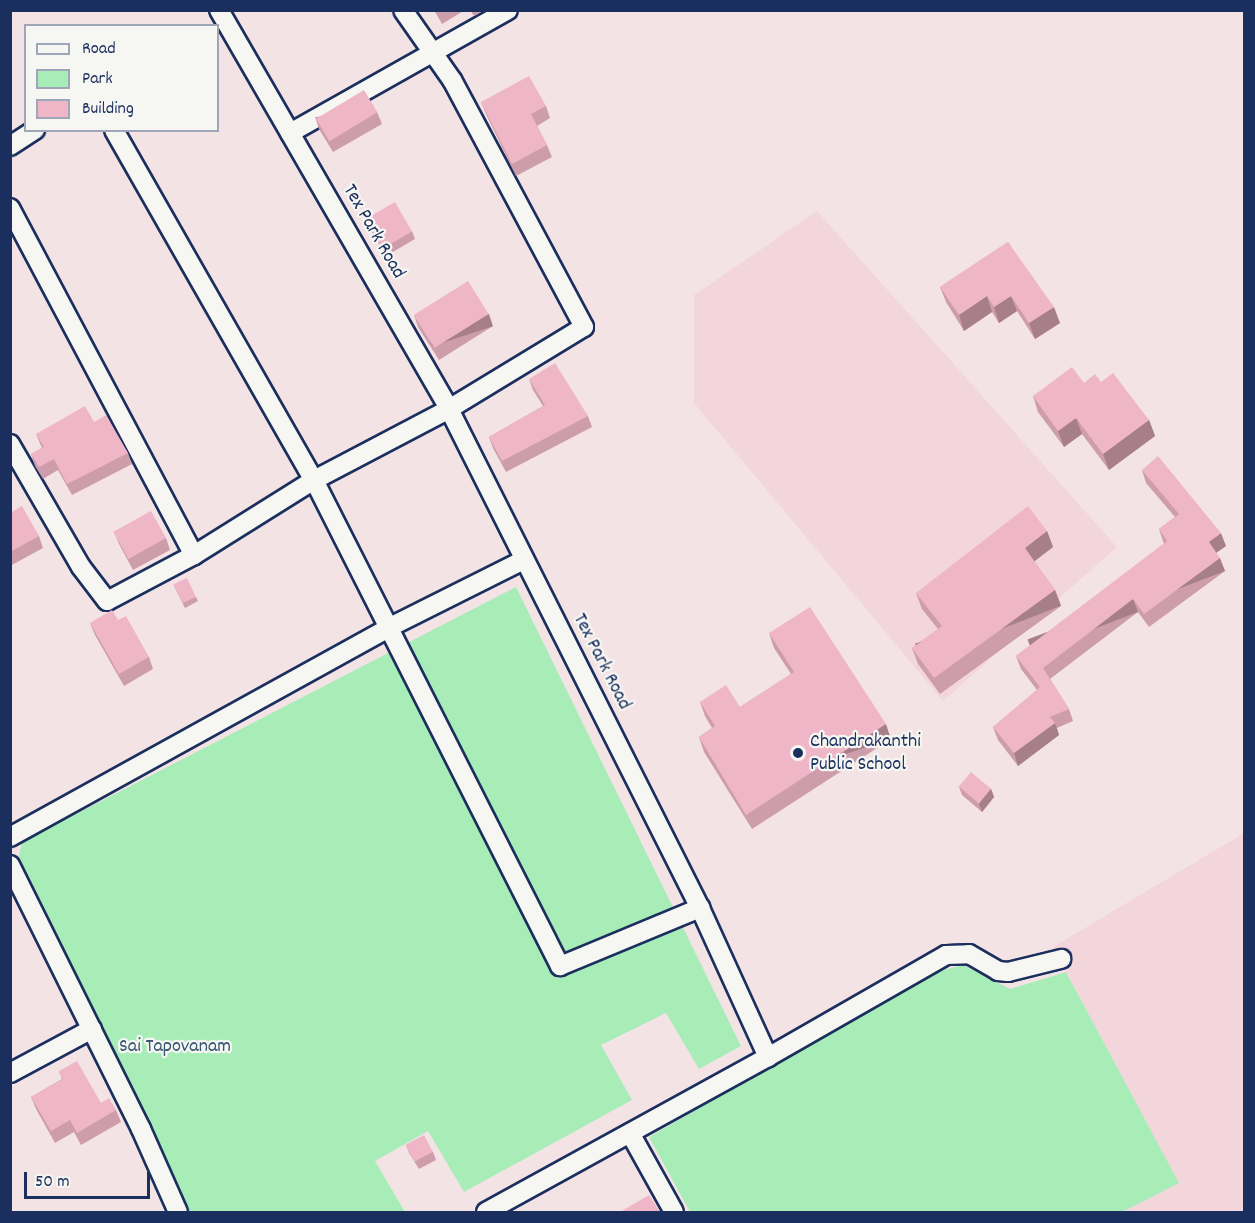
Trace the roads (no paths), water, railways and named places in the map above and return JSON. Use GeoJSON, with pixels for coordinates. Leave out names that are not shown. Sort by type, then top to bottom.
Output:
{"type":"FeatureCollection","features":[{"type":"Feature","properties":{"kind":"street"},"geometry":{"type":"LineString","coordinates":[[10,444],[81,567],[107,602],[194,555],[314,480],[449,409],[584,327],[433,50],[403,10]]}},
{"type":"Feature","properties":{"kind":"street"},"geometry":{"type":"LineString","coordinates":[[290,133],[433,50],[508,10]]}},
{"type":"Feature","properties":{"kind":"street","name":"Tex Park Road"},"geometry":{"type":"LineString","coordinates":[[222,16],[449,409],[700,908],[768,1057]]}},
{"type":"Feature","properties":{"kind":"street"},"geometry":{"type":"LineString","coordinates":[[10,146],[32,132]]}},
{"type":"Feature","properties":{"kind":"street"},"geometry":{"type":"LineString","coordinates":[[115,132],[314,480],[560,966],[700,908]]}},
{"type":"Feature","properties":{"kind":"street"},"geometry":{"type":"LineString","coordinates":[[10,208],[194,555]]}},
{"type":"Feature","properties":{"kind":"street"},"geometry":{"type":"LineString","coordinates":[[10,837],[390,627],[524,560]]}},
{"type":"Feature","properties":{"kind":"street"},"geometry":{"type":"LineString","coordinates":[[10,865],[92,1029],[178,1212]]}},
{"type":"Feature","properties":{"kind":"street"},"geometry":{"type":"LineString","coordinates":[[492,1211],[946,955],[969,954],[998,971],[1008,972],[1061,959]]}},
{"type":"Feature","properties":{"kind":"street"},"geometry":{"type":"LineString","coordinates":[[10,1072],[92,1029]]}},
{"type":"Feature","properties":{"kind":"street"},"geometry":{"type":"LineString","coordinates":[[630,1133],[674,1212]]}},
{"type":"Feature","properties":{"kind":"place","name":"Chandrakanthi Public School"},"geometry":{"type":"Point","coordinates":[798,753]}},
{"type":"Feature","properties":{"kind":"park label","name":"Sai Tapovanam"},"geometry":{"type":"Point","coordinates":[175,1047]}}]}
